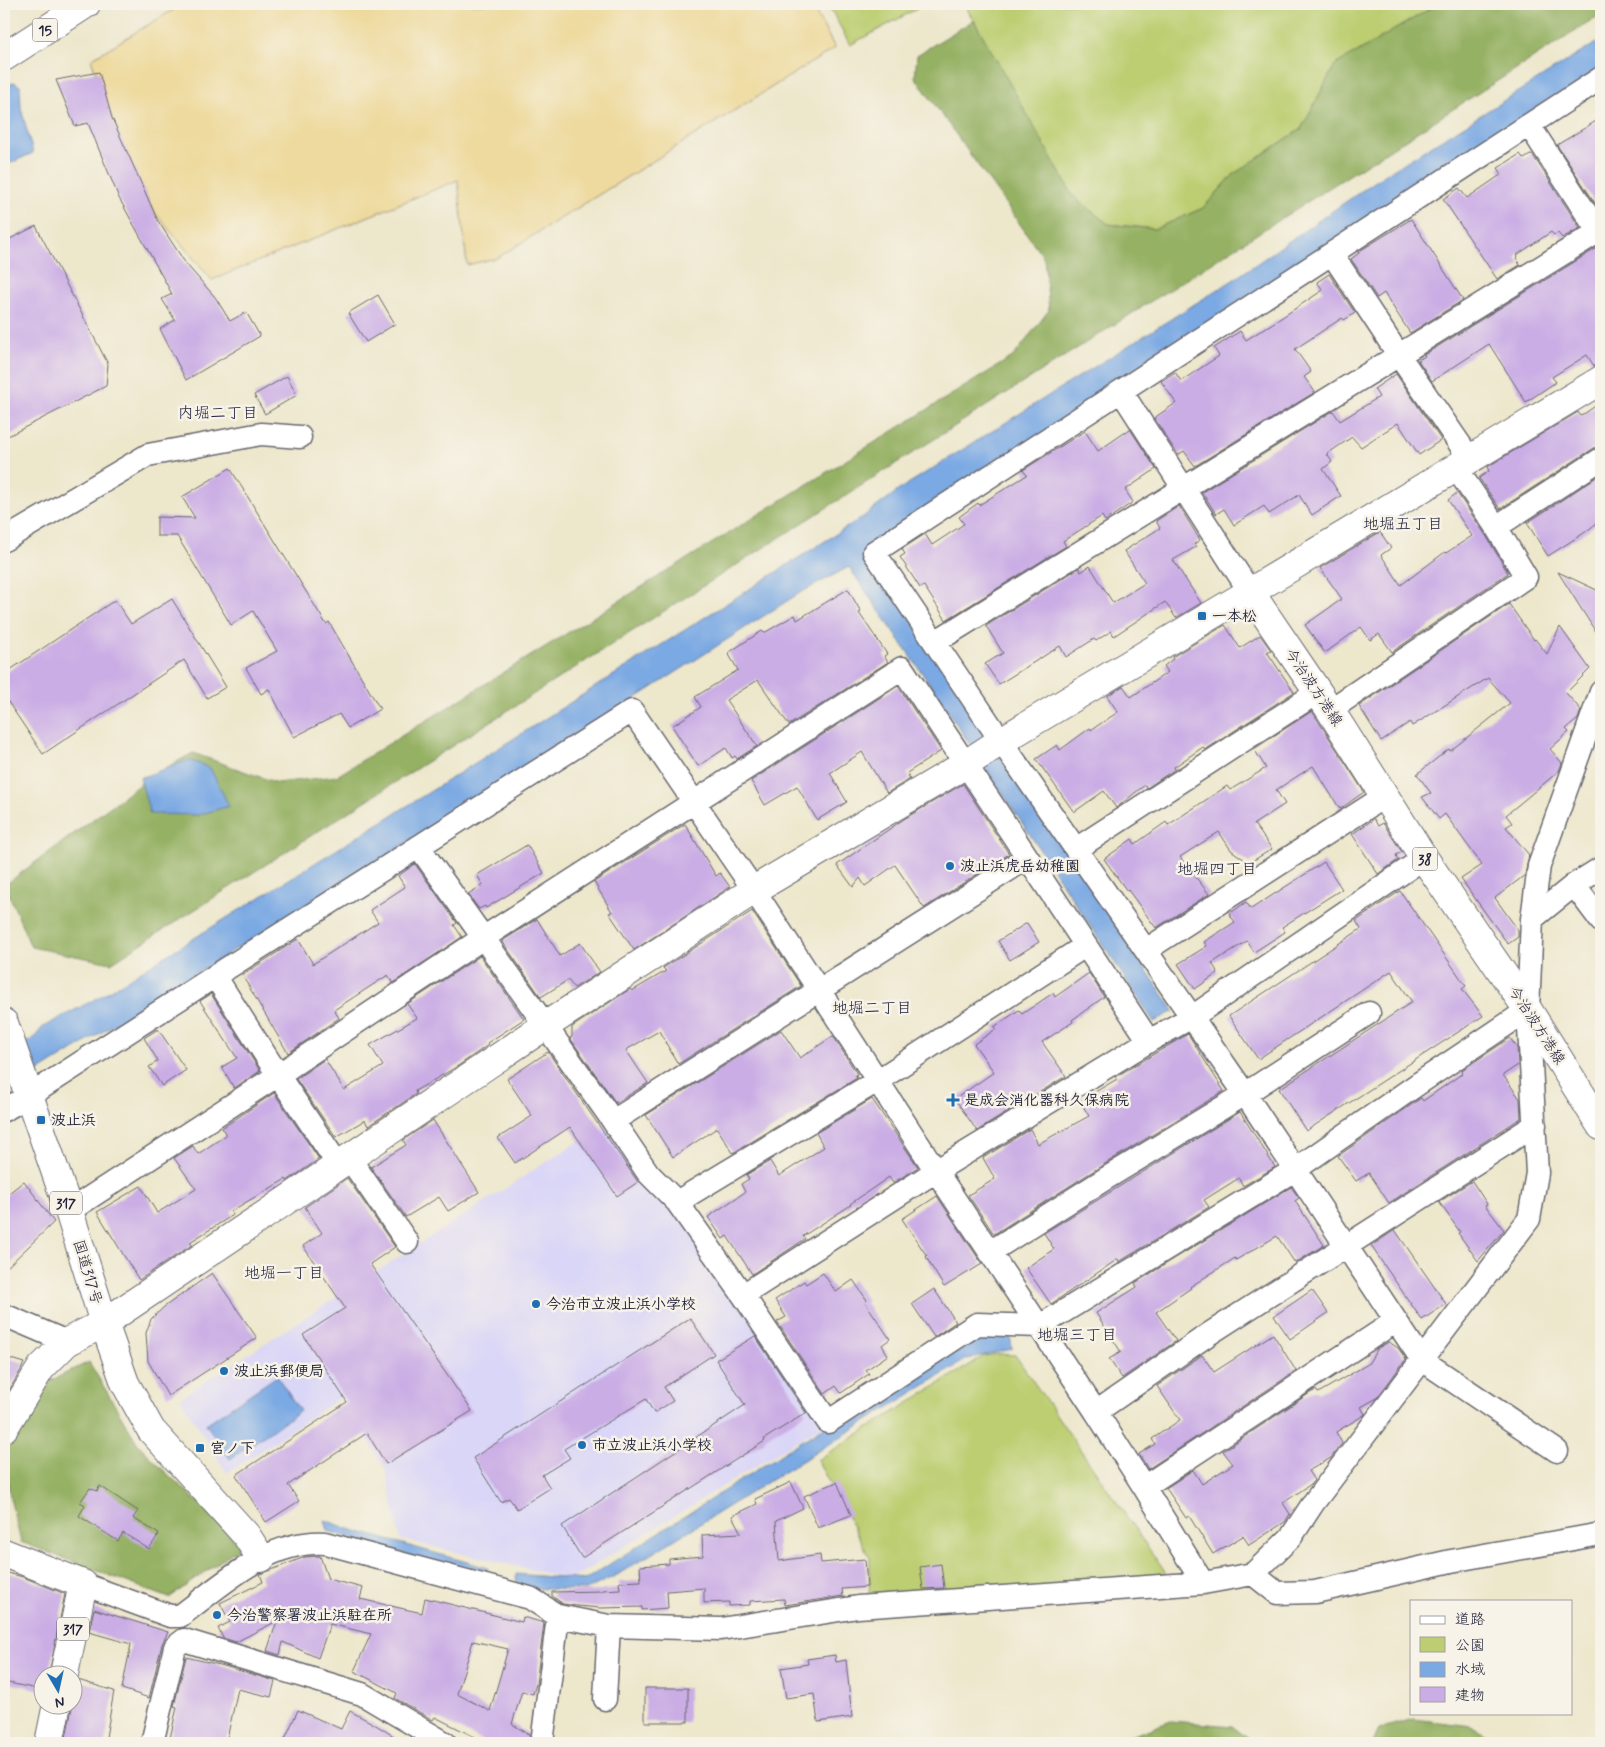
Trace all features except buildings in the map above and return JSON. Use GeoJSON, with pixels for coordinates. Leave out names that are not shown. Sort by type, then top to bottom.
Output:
{"type":"FeatureCollection","features":[{"type":"Feature","properties":{"kind":"main road","name":"15"},"geometry":{"type":"LineString","coordinates":[[4,57],[86,4]]}},
{"type":"Feature","properties":{"kind":"main road"},"geometry":{"type":"LineString","coordinates":[[261,1558],[246,1535],[151,1430],[125,1383],[104,1323],[345,1163],[545,1026],[754,890],[1601,380]]}},
{"type":"Feature","properties":{"kind":"main road","name":"今治波方港線"},"geometry":{"type":"LineString","coordinates":[[1250,592],[1324,701],[1424,858],[1528,1010],[1601,1126]]}},
{"type":"Feature","properties":{"kind":"main road","name":"国道317号"},"geometry":{"type":"LineString","coordinates":[[4,1428],[41,1368],[67,1342],[104,1323],[69,1211],[8,1034]]}},
{"type":"Feature","properties":{"kind":"main road"},"geometry":{"type":"LineString","coordinates":[[4,1553],[83,1584]]}},
{"type":"Feature","properties":{"kind":"main road","name":"317"},"geometry":{"type":"LineString","coordinates":[[66,1664],[83,1584]]}},
{"type":"Feature","properties":{"kind":"main road"},"geometry":{"type":"LineString","coordinates":[[49,1743],[55,1714]]}},
{"type":"Feature","properties":{"kind":"street"},"geometry":{"type":"LineString","coordinates":[[1557,1451],[1422,1360],[1296,1169],[1001,741],[874,552],[1601,78]]}},
{"type":"Feature","properties":{"kind":"street"},"geometry":{"type":"LineString","coordinates":[[934,642],[1398,354],[1600,233],[1529,125]]}},
{"type":"Feature","properties":{"kind":"street"},"geometry":{"type":"LineString","coordinates":[[1076,849],[1324,701],[1526,577],[1496,527],[1463,463],[1398,354],[1332,254]]}},
{"type":"Feature","properties":{"kind":"street"},"geometry":{"type":"LineString","coordinates":[[1121,391],[1250,592]]}},
{"type":"Feature","properties":{"kind":"street"},"geometry":{"type":"LineString","coordinates":[[4,540],[148,455],[261,434],[300,437]]}},
{"type":"Feature","properties":{"kind":"street"},"geometry":{"type":"LineString","coordinates":[[1496,527],[1601,459]]}},
{"type":"Feature","properties":{"kind":"street"},"geometry":{"type":"LineString","coordinates":[[69,1211],[278,1075],[483,938],[902,668],[1148,1041]]}},
{"type":"Feature","properties":{"kind":"street"},"geometry":{"type":"LineString","coordinates":[[83,1584],[170,1616],[180,1616],[261,1558],[282,1548],[310,1542],[325,1543],[530,1598],[558,1616],[609,1626],[721,1629],[858,1607],[1203,1583],[1253,1574],[1290,1537],[1314,1502],[1529,1218],[1537,1173],[1528,1010],[1532,919],[1539,866],[1601,692]]}},
{"type":"Feature","properties":{"kind":"street"},"geometry":{"type":"LineString","coordinates":[[4,1110],[27,1090],[215,976],[632,711],[754,890],[936,1171],[1040,1326],[1144,1487],[1203,1583]]}},
{"type":"Feature","properties":{"kind":"street"},"geometry":{"type":"LineString","coordinates":[[1146,950],[1385,796]]}},
{"type":"Feature","properties":{"kind":"street"},"geometry":{"type":"LineString","coordinates":[[419,847],[648,1173],[677,1202],[743,1295],[828,1422],[977,1324],[1040,1326],[1296,1169],[1528,1010]]}},
{"type":"Feature","properties":{"kind":"street"},"geometry":{"type":"LineString","coordinates":[[613,1121],[1027,858]]}},
{"type":"Feature","properties":{"kind":"street"},"geometry":{"type":"LineString","coordinates":[[743,1295],[936,1171],[1148,1041],[1192,1017],[1424,858]]}},
{"type":"Feature","properties":{"kind":"street"},"geometry":{"type":"LineString","coordinates":[[1532,919],[1574,885],[1601,868]]}},
{"type":"Feature","properties":{"kind":"street"},"geometry":{"type":"LineString","coordinates":[[1574,885],[1601,922]]}},
{"type":"Feature","properties":{"kind":"street"},"geometry":{"type":"LineString","coordinates":[[677,1202],[878,1081],[1085,946]]}},
{"type":"Feature","properties":{"kind":"street"},"geometry":{"type":"LineString","coordinates":[[215,976],[278,1075],[407,1242]]}},
{"type":"Feature","properties":{"kind":"street"},"geometry":{"type":"LineString","coordinates":[[990,1252],[1245,1094],[1369,1013]]}},
{"type":"Feature","properties":{"kind":"street"},"geometry":{"type":"LineString","coordinates":[[1096,1412],[1209,1334],[1535,1125]]}},
{"type":"Feature","properties":{"kind":"street"},"geometry":{"type":"LineString","coordinates":[[4,1315],[67,1342]]}},
{"type":"Feature","properties":{"kind":"street"},"geometry":{"type":"LineString","coordinates":[[1144,1487],[1396,1321]]}},
{"type":"Feature","properties":{"kind":"street"},"geometry":{"type":"LineString","coordinates":[[1253,1574],[1277,1593],[1315,1592],[1451,1561],[1601,1534]]}},
{"type":"Feature","properties":{"kind":"street"},"geometry":{"type":"LineString","coordinates":[[180,1616],[184,1640]]}},
{"type":"Feature","properties":{"kind":"street"},"geometry":{"type":"LineString","coordinates":[[544,1742],[558,1616]]}},
{"type":"Feature","properties":{"kind":"street"},"geometry":{"type":"LineString","coordinates":[[605,1699],[609,1626]]}},
{"type":"Feature","properties":{"kind":"street"},"geometry":{"type":"LineString","coordinates":[[152,1743],[175,1647],[184,1640]]}},
{"type":"Feature","properties":{"kind":"street"},"geometry":{"type":"LineString","coordinates":[[184,1640],[362,1694],[445,1743]]}},
{"type":"Feature","properties":{"kind":"shaded area","name":"今治市立波止浜小学校"},"geometry":{"type":"Polygon","coordinates":[[[604,1125],[642,1183],[680,1210],[828,1422],[571,1579],[400,1539],[386,1470],[341,1397],[227,1473],[180,1398],[604,1125]]]}},
{"type":"Feature","properties":{"kind":"green space"},"geometry":{"type":"Polygon","coordinates":[[[828,4],[926,4],[850,45],[828,4]]]}},
{"type":"Feature","properties":{"kind":"green space"},"geometry":{"type":"Polygon","coordinates":[[[964,4],[1438,4],[1335,65],[1301,129],[1234,174],[1203,208],[1155,229],[1108,224],[1073,196],[964,4]]]}},
{"type":"Feature","properties":{"kind":"green space"},"geometry":{"type":"Polygon","coordinates":[[[1438,4],[1601,4],[1601,15],[111,963],[31,947],[5,885],[151,776],[193,753],[277,783],[337,776],[1014,356],[1049,310],[1044,258],[915,77],[917,55],[974,20],[1073,196],[1108,224],[1155,229],[1203,208],[1234,174],[1301,129],[1335,65],[1438,4]]]}},
{"type":"Feature","properties":{"kind":"green space"},"geometry":{"type":"Polygon","coordinates":[[[1015,1355],[1165,1572],[1164,1579],[869,1600],[870,1558],[817,1460],[984,1356],[1015,1355]]]}},
{"type":"Feature","properties":{"kind":"green space"},"geometry":{"type":"Polygon","coordinates":[[[89,1362],[138,1444],[222,1524],[240,1547],[169,1598],[21,1542],[10,1498],[5,1454],[22,1419],[52,1380],[89,1362]]]}},
{"type":"Feature","properties":{"kind":"green space"},"geometry":{"type":"Polygon","coordinates":[[[1413,1719],[1472,1726],[1504,1743],[1373,1743],[1379,1729],[1413,1719]]]}},
{"type":"Feature","properties":{"kind":"green space"},"geometry":{"type":"Polygon","coordinates":[[[1171,1721],[1232,1726],[1254,1743],[1117,1743],[1120,1740],[1171,1721]]]}},
{"type":"Feature","properties":{"kind":"sand"},"geometry":{"type":"Polygon","coordinates":[[[183,4],[811,4],[835,48],[497,258],[467,265],[458,180],[212,280],[155,213],[119,141],[91,59],[183,4]]]}},
{"type":"Feature","properties":{"kind":"water"},"geometry":{"type":"Polygon","coordinates":[[[1601,40],[1601,70],[867,554],[1174,1011],[1154,1022],[944,705],[849,567],[798,594],[532,765],[4,1093],[4,1055],[34,1038],[43,1027],[101,996],[431,791],[863,517],[903,487],[1233,280],[1383,176],[1601,40]]]}},
{"type":"Feature","properties":{"kind":"water"},"geometry":{"type":"Polygon","coordinates":[[[14,82],[20,86],[21,108],[33,153],[4,166],[4,88],[14,82]]]}},
{"type":"Feature","properties":{"kind":"water"},"geometry":{"type":"Polygon","coordinates":[[[189,760],[210,768],[229,806],[198,815],[150,814],[140,778],[189,760]]]}},
{"type":"Feature","properties":{"kind":"water"},"geometry":{"type":"Polygon","coordinates":[[[982,1331],[1010,1334],[1012,1349],[967,1359],[617,1575],[586,1590],[517,1588],[516,1574],[585,1580],[794,1446],[948,1350],[982,1331]]]}},
{"type":"Feature","properties":{"kind":"water"},"geometry":{"type":"Polygon","coordinates":[[[277,1376],[300,1411],[230,1459],[206,1424],[277,1376]]]}},
{"type":"Feature","properties":{"kind":"water"},"geometry":{"type":"Polygon","coordinates":[[[325,1520],[349,1529],[488,1568],[485,1578],[328,1531],[325,1520]]]}},
{"type":"Feature","properties":{"kind":"place","name":"一本松"},"geometry":{"type":"Point","coordinates":[1202,616]}},
{"type":"Feature","properties":{"kind":"place","name":"波止浜虎岳幼稚園"},"geometry":{"type":"Point","coordinates":[950,866]}},
{"type":"Feature","properties":{"kind":"place","name":"是成会消化器科久保病院"},"geometry":{"type":"Point","coordinates":[953,1100]}},
{"type":"Feature","properties":{"kind":"place","name":"波止浜"},"geometry":{"type":"Point","coordinates":[41,1120]}},
{"type":"Feature","properties":{"kind":"place","name":"今治市立波止浜小学校"},"geometry":{"type":"Point","coordinates":[536,1304]}},
{"type":"Feature","properties":{"kind":"place","name":"波止浜郵便局"},"geometry":{"type":"Point","coordinates":[224,1371]}},
{"type":"Feature","properties":{"kind":"place","name":"市立波止浜小学校"},"geometry":{"type":"Point","coordinates":[582,1445]}},
{"type":"Feature","properties":{"kind":"place","name":"宮ノ下"},"geometry":{"type":"Point","coordinates":[200,1448]}},
{"type":"Feature","properties":{"kind":"place","name":"今治警察署波止浜駐在所"},"geometry":{"type":"Point","coordinates":[217,1615]}},
{"type":"Feature","properties":{"kind":"district","name":"内堀二丁目"},"geometry":{"type":"Point","coordinates":[218,412]}},
{"type":"Feature","properties":{"kind":"district","name":"地堀五丁目"},"geometry":{"type":"Point","coordinates":[1403,523]}},
{"type":"Feature","properties":{"kind":"district","name":"地堀四丁目"},"geometry":{"type":"Point","coordinates":[1217,868]}},
{"type":"Feature","properties":{"kind":"district","name":"地堀二丁目"},"geometry":{"type":"Point","coordinates":[872,1007]}},
{"type":"Feature","properties":{"kind":"district","name":"地堀一丁目"},"geometry":{"type":"Point","coordinates":[284,1272]}},
{"type":"Feature","properties":{"kind":"district","name":"地堀三丁目"},"geometry":{"type":"Point","coordinates":[1077,1334]}}]}
